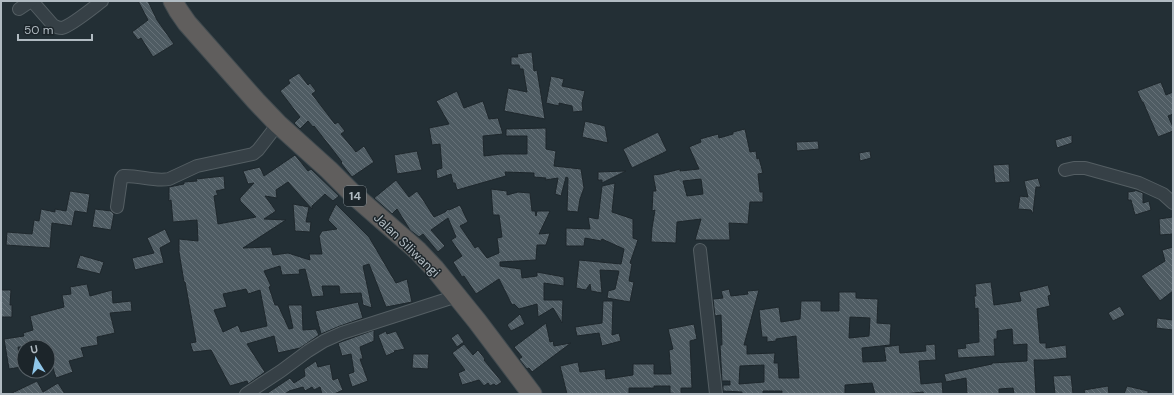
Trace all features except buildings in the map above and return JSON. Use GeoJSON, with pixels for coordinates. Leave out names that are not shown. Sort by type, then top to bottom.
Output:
{"type":"FeatureCollection","features":[{"type":"Feature","properties":{"kind":"highway","name":"Jalan Siliwangi"},"geometry":{"type":"LineString","coordinates":[[173,1],[187,24],[278,124],[329,170],[356,197],[418,251],[494,342],[532,394]]}},
{"type":"Feature","properties":{"kind":"street"},"geometry":{"type":"LineString","coordinates":[[19,9],[32,1],[56,28],[60,28],[69,25],[102,1]]}},
{"type":"Feature","properties":{"kind":"street"},"geometry":{"type":"LineString","coordinates":[[117,207],[121,179],[123,176],[156,180],[165,179],[173,177],[194,167],[253,154],[258,150],[278,124]]}},
{"type":"Feature","properties":{"kind":"street"},"geometry":{"type":"LineString","coordinates":[[1066,170],[1085,168],[1139,183],[1163,194],[1173,203]]}},
{"type":"Feature","properties":{"kind":"street"},"geometry":{"type":"LineString","coordinates":[[700,250],[716,394]]}},
{"type":"Feature","properties":{"kind":"street"},"geometry":{"type":"LineString","coordinates":[[246,394],[324,341],[342,333],[457,296]]}}]}
